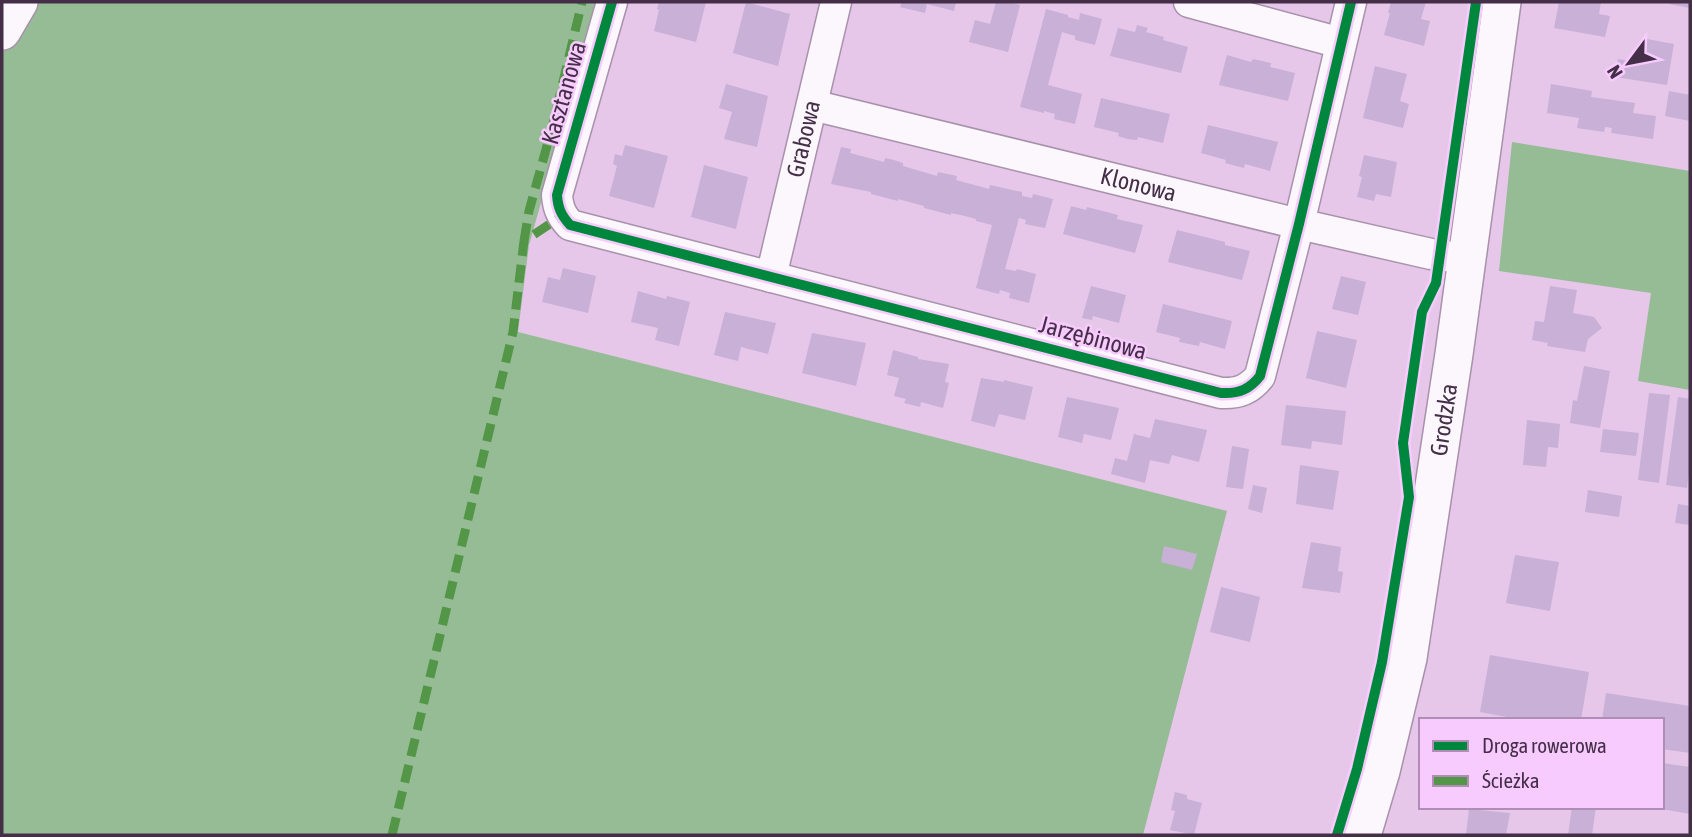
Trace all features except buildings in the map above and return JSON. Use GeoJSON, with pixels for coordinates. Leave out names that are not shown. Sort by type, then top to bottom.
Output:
{"type":"FeatureCollection","features":[{"type":"Feature","properties":{"kind":"street"},"geometry":{"type":"LineString","coordinates":[[2,31],[19,2]]}},
{"type":"Feature","properties":{"kind":"street","name":"Kasztanowa"},"geometry":{"type":"LineString","coordinates":[[557,195],[612,2]]}},
{"type":"Feature","properties":{"kind":"street","name":"Grabowa"},"geometry":{"type":"LineString","coordinates":[[771,276],[836,2]]}},
{"type":"Feature","properties":{"kind":"street"},"geometry":{"type":"LineString","coordinates":[[1189,2],[1341,43]]}},
{"type":"Feature","properties":{"kind":"street","name":"Jarzębinowa"},"geometry":{"type":"LineString","coordinates":[[557,195],[558,207],[569,225],[1233,394],[1253,385],[1260,376],[1300,224],[1351,2]]}},
{"type":"Feature","properties":{"kind":"street","name":"Grodzka"},"geometry":{"type":"LineString","coordinates":[[1362,835],[1381,771],[1408,659],[1502,2]]}},
{"type":"Feature","properties":{"kind":"street","name":"Klonowa"},"geometry":{"type":"LineString","coordinates":[[812,105],[1300,224],[1431,254],[1467,259]]}},
{"type":"Feature","properties":{"kind":"green space"},"geometry":{"type":"Polygon","coordinates":[[[2,2],[598,2],[529,245],[518,332],[1227,511],[1143,835],[2,835],[2,2]]]}},
{"type":"Feature","properties":{"kind":"green space"},"geometry":{"type":"Polygon","coordinates":[[[1512,142],[1690,171],[1690,390],[1638,381],[1651,293],[1499,271],[1512,142]]]}},
{"type":"Feature","properties":{"kind":"marked path"},"geometry":{"type":"LineString","coordinates":[[524,241],[529,211],[582,2]]}},
{"type":"Feature","properties":{"kind":"marked path"},"geometry":{"type":"LineString","coordinates":[[392,835],[513,332],[524,241],[562,216]]}},
{"type":"Feature","properties":{"kind":"cycle path"},"geometry":{"type":"LineString","coordinates":[[612,2],[557,195],[560,211],[570,225],[1221,393],[1244,390],[1260,376],[1351,2]]}},
{"type":"Feature","properties":{"kind":"cycle path"},"geometry":{"type":"LineString","coordinates":[[1337,835],[1357,769],[1382,662],[1409,497],[1403,443],[1422,312],[1436,283],[1476,2]]}}]}
